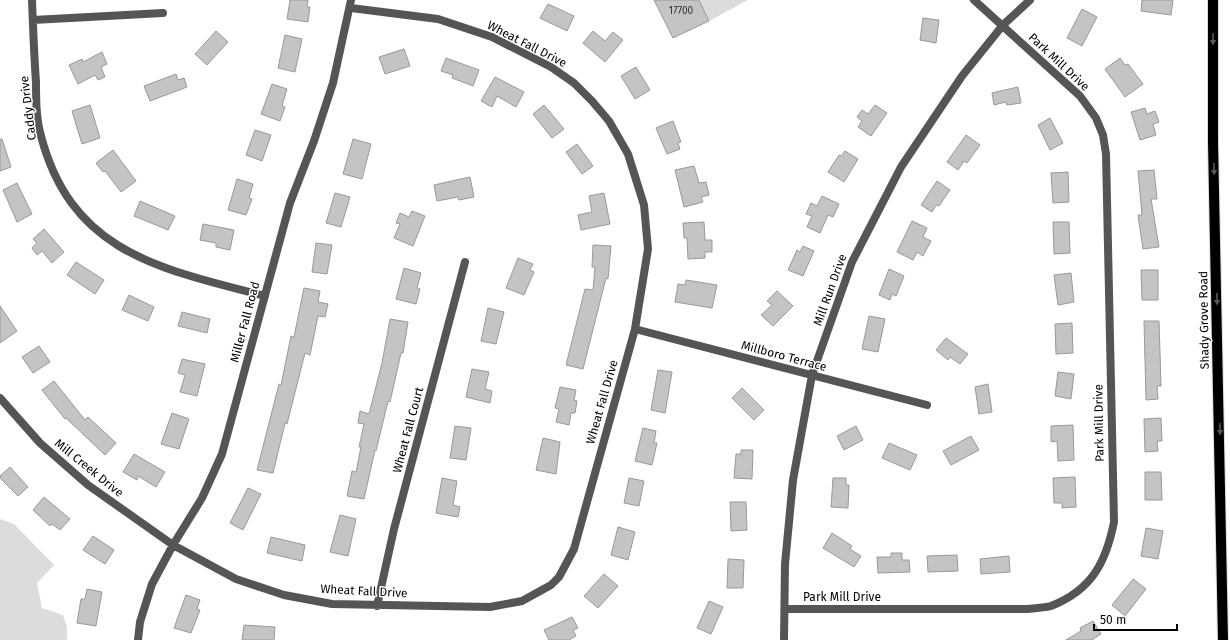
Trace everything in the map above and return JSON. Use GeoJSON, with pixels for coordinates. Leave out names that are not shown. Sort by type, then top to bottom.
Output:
{"type":"FeatureCollection","features":[{"type":"Feature","properties":{"kind":"main road","name":"Shady Grove Road"},"geometry":{"type":"LineString","coordinates":[[1213,0],[1213,142],[1222,640]]}},
{"type":"Feature","properties":{"kind":"street","name":"Caddy Drive"},"geometry":{"type":"LineString","coordinates":[[32,0],[36,102],[41,135],[57,180],[66,196],[93,228],[126,252],[168,270],[265,296]]}},
{"type":"Feature","properties":{"kind":"street","name":"Park Mill Drive"},"geometry":{"type":"LineString","coordinates":[[785,609],[1027,610],[1050,606],[1076,593],[1090,581],[1100,567],[1109,545],[1114,522],[1106,154],[1103,135],[1096,118],[1080,96],[974,0]]}},
{"type":"Feature","properties":{"kind":"street","name":"Mill Run Drive"},"geometry":{"type":"LineString","coordinates":[[784,640],[785,564],[793,480],[812,375],[852,262],[901,167],[962,76],[1003,25],[1030,0]]}},
{"type":"Feature","properties":{"kind":"street","name":"Miller Fall Road"},"geometry":{"type":"LineString","coordinates":[[138,640],[140,622],[152,584],[172,546],[202,498],[222,454],[290,203],[314,141],[333,83],[351,4]]}},
{"type":"Feature","properties":{"kind":"street","name":"Wheat Fall Drive"},"geometry":{"type":"LineString","coordinates":[[172,546],[236,579],[284,595],[332,604],[490,607],[522,601],[551,585],[559,577],[574,549],[635,329],[648,249],[644,205],[628,154],[609,121],[574,84],[551,67],[492,37],[438,19],[351,4]]}},
{"type":"Feature","properties":{"kind":"street"},"geometry":{"type":"LineString","coordinates":[[32,20],[163,12]]}},
{"type":"Feature","properties":{"kind":"street","name":"Wheat Fall Court"},"geometry":{"type":"LineString","coordinates":[[377,606],[394,529],[465,262]]}},
{"type":"Feature","properties":{"kind":"street","name":"Millboro Terrace"},"geometry":{"type":"LineString","coordinates":[[635,329],[927,405]]}},
{"type":"Feature","properties":{"kind":"street","name":"Mill Creek Drive"},"geometry":{"type":"LineString","coordinates":[[0,398],[40,443],[88,485],[172,546]]}},
{"type":"Feature","properties":{"kind":"shaded area"},"geometry":{"type":"Polygon","coordinates":[[[699,0],[748,0],[709,21],[699,0]]]}},
{"type":"Feature","properties":{"kind":"shaded area"},"geometry":{"type":"Polygon","coordinates":[[[0,519],[14,524],[54,565],[37,583],[42,608],[63,615],[67,627],[67,640],[0,640],[0,519]]]}},
{"type":"Feature","properties":{"kind":"building"},"geometry":{"type":"Polygon","coordinates":[[[290,0],[308,0],[307,7],[310,7],[308,22],[287,19],[290,0]]]}},
{"type":"Feature","properties":{"kind":"building"},"geometry":{"type":"Polygon","coordinates":[[[654,0],[699,0],[709,21],[673,38],[654,0]]]}},
{"type":"Feature","properties":{"kind":"building"},"geometry":{"type":"Polygon","coordinates":[[[1142,0],[1173,0],[1171,15],[1141,11],[1142,0]]]}},
{"type":"Feature","properties":{"kind":"building"},"geometry":{"type":"Polygon","coordinates":[[[548,4],[574,16],[567,31],[540,18],[548,4]]]}},
{"type":"Feature","properties":{"kind":"building"},"geometry":{"type":"Polygon","coordinates":[[[1082,9],[1097,17],[1082,46],[1067,38],[1082,9]]]}},
{"type":"Feature","properties":{"kind":"building"},"geometry":{"type":"Polygon","coordinates":[[[923,18],[939,20],[936,43],[920,40],[923,18]]]}},
{"type":"Feature","properties":{"kind":"building"},"geometry":{"type":"Polygon","coordinates":[[[216,31],[228,42],[207,65],[195,54],[216,31]]]}},
{"type":"Feature","properties":{"kind":"building"},"geometry":{"type":"Polygon","coordinates":[[[593,31],[605,41],[613,32],[623,40],[605,62],[583,43],[593,31]]]}},
{"type":"Feature","properties":{"kind":"building"},"geometry":{"type":"Polygon","coordinates":[[[285,35],[302,39],[295,72],[278,68],[285,35]]]}},
{"type":"Feature","properties":{"kind":"building"},"geometry":{"type":"Polygon","coordinates":[[[404,49],[410,66],[385,74],[379,57],[404,49]]]}},
{"type":"Feature","properties":{"kind":"building"},"geometry":{"type":"Polygon","coordinates":[[[102,52],[107,64],[101,67],[105,77],[98,80],[95,75],[78,84],[69,65],[82,59],[83,62],[102,52]]]}},
{"type":"Feature","properties":{"kind":"building"},"geometry":{"type":"Polygon","coordinates":[[[446,58],[479,70],[473,86],[452,78],[453,75],[441,71],[446,58]]]}},
{"type":"Feature","properties":{"kind":"building"},"geometry":{"type":"Polygon","coordinates":[[[1120,58],[1125,65],[1128,64],[1143,84],[1125,97],[1105,69],[1120,58]]]}},
{"type":"Feature","properties":{"kind":"building"},"geometry":{"type":"Polygon","coordinates":[[[636,67],[650,90],[635,99],[621,76],[636,67]]]}},
{"type":"Feature","properties":{"kind":"building"},"geometry":{"type":"Polygon","coordinates":[[[176,74],[178,80],[184,78],[187,87],[150,101],[144,86],[176,74]]]}},
{"type":"Feature","properties":{"kind":"building"},"geometry":{"type":"Polygon","coordinates":[[[495,77],[524,92],[516,107],[497,96],[492,107],[481,101],[495,77]]]}},
{"type":"Feature","properties":{"kind":"building"},"geometry":{"type":"Polygon","coordinates":[[[272,84],[287,89],[282,106],[285,107],[280,121],[261,114],[272,84]]]}},
{"type":"Feature","properties":{"kind":"building"},"geometry":{"type":"Polygon","coordinates":[[[1018,87],[1021,103],[1007,105],[1006,102],[994,105],[992,93],[1018,87]]]}},
{"type":"Feature","properties":{"kind":"building"},"geometry":{"type":"Polygon","coordinates":[[[90,105],[100,138],[82,144],[72,111],[90,105]]]}},
{"type":"Feature","properties":{"kind":"building"},"geometry":{"type":"Polygon","coordinates":[[[544,105],[564,129],[552,138],[533,114],[544,105]]]}},
{"type":"Feature","properties":{"kind":"building"},"geometry":{"type":"Polygon","coordinates":[[[875,105],[887,113],[871,136],[858,127],[862,121],[857,117],[862,110],[868,114],[875,105]]]}},
{"type":"Feature","properties":{"kind":"building"},"geometry":{"type":"Polygon","coordinates":[[[1145,108],[1147,114],[1155,111],[1159,122],[1153,124],[1156,135],[1140,140],[1131,112],[1145,108]]]}},
{"type":"Feature","properties":{"kind":"building"},"geometry":{"type":"Polygon","coordinates":[[[1050,118],[1063,143],[1050,150],[1038,125],[1050,118]]]}},
{"type":"Feature","properties":{"kind":"building"},"geometry":{"type":"Polygon","coordinates":[[[673,121],[681,142],[678,143],[680,149],[667,154],[656,128],[673,121]]]}},
{"type":"Feature","properties":{"kind":"building"},"geometry":{"type":"Polygon","coordinates":[[[255,130],[271,135],[262,161],[246,155],[255,130]]]}},
{"type":"Feature","properties":{"kind":"building"},"geometry":{"type":"Polygon","coordinates":[[[966,135],[980,145],[967,163],[964,161],[958,170],[947,162],[966,135]]]}},
{"type":"Feature","properties":{"kind":"building"},"geometry":{"type":"Polygon","coordinates":[[[0,139],[2,139],[11,167],[0,171],[0,139]]]}},
{"type":"Feature","properties":{"kind":"building"},"geometry":{"type":"Polygon","coordinates":[[[353,139],[371,144],[362,179],[343,174],[353,139]]]}},
{"type":"Feature","properties":{"kind":"building"},"geometry":{"type":"Polygon","coordinates":[[[577,144],[593,166],[582,174],[566,152],[577,144]]]}},
{"type":"Feature","properties":{"kind":"building"},"geometry":{"type":"Polygon","coordinates":[[[113,150],[136,181],[121,192],[105,171],[103,172],[96,163],[113,150]]]}},
{"type":"Feature","properties":{"kind":"building"},"geometry":{"type":"Polygon","coordinates":[[[845,151],[858,159],[844,182],[828,172],[839,155],[841,156],[845,151]]]}},
{"type":"Feature","properties":{"kind":"building"},"geometry":{"type":"Polygon","coordinates":[[[694,166],[699,183],[706,182],[709,195],[701,197],[703,202],[684,207],[675,170],[694,166]]]}},
{"type":"Feature","properties":{"kind":"building"},"geometry":{"type":"Polygon","coordinates":[[[1154,170],[1157,199],[1151,199],[1159,247],[1143,249],[1138,215],[1142,215],[1138,171],[1154,170]]]}},
{"type":"Feature","properties":{"kind":"building"},"geometry":{"type":"Polygon","coordinates":[[[1068,172],[1069,202],[1053,203],[1051,173],[1068,172]]]}},
{"type":"Feature","properties":{"kind":"building"},"geometry":{"type":"Polygon","coordinates":[[[470,177],[474,197],[459,200],[458,197],[437,201],[434,185],[470,177]]]}},
{"type":"Feature","properties":{"kind":"building"},"geometry":{"type":"Polygon","coordinates":[[[237,179],[253,184],[249,198],[252,199],[246,215],[228,210],[237,179]]]}},
{"type":"Feature","properties":{"kind":"building"},"geometry":{"type":"Polygon","coordinates":[[[937,181],[950,190],[939,206],[936,205],[932,212],[921,205],[937,181]]]}},
{"type":"Feature","properties":{"kind":"building"},"geometry":{"type":"Polygon","coordinates":[[[17,183],[32,214],[17,222],[3,190],[17,183]]]}},
{"type":"Feature","properties":{"kind":"building"},"geometry":{"type":"Polygon","coordinates":[[[335,193],[350,197],[341,227],[326,223],[335,193]]]}},
{"type":"Feature","properties":{"kind":"building"},"geometry":{"type":"Polygon","coordinates":[[[604,193],[610,224],[581,230],[578,215],[592,212],[589,196],[604,193]]]}},
{"type":"Feature","properties":{"kind":"building"},"geometry":{"type":"Polygon","coordinates":[[[822,196],[839,204],[833,217],[828,215],[820,233],[807,227],[812,216],[806,214],[811,203],[817,206],[822,196]]]}},
{"type":"Feature","properties":{"kind":"building"},"geometry":{"type":"Polygon","coordinates":[[[140,201],[175,216],[168,230],[134,216],[140,201]]]}},
{"type":"Feature","properties":{"kind":"building"},"geometry":{"type":"Polygon","coordinates":[[[412,211],[425,216],[413,246],[394,238],[400,224],[396,223],[400,213],[409,217],[412,211]]]}},
{"type":"Feature","properties":{"kind":"building"},"geometry":{"type":"Polygon","coordinates":[[[912,221],[927,228],[923,237],[931,241],[923,256],[917,252],[913,260],[897,252],[912,221]]]}},
{"type":"Feature","properties":{"kind":"building"},"geometry":{"type":"Polygon","coordinates":[[[704,222],[705,240],[712,240],[712,252],[705,252],[705,258],[688,259],[687,238],[684,238],[683,223],[704,222]]]}},
{"type":"Feature","properties":{"kind":"building"},"geometry":{"type":"Polygon","coordinates":[[[1053,222],[1069,222],[1070,253],[1054,254],[1053,222]]]}},
{"type":"Feature","properties":{"kind":"building"},"geometry":{"type":"Polygon","coordinates":[[[203,224],[234,230],[230,250],[216,247],[216,243],[200,240],[203,224]]]}},
{"type":"Feature","properties":{"kind":"building"},"geometry":{"type":"Polygon","coordinates":[[[44,229],[64,252],[52,263],[42,251],[37,255],[32,248],[37,243],[33,239],[44,229]]]}},
{"type":"Feature","properties":{"kind":"building"},"geometry":{"type":"Polygon","coordinates":[[[316,243],[332,245],[327,274],[312,272],[316,243]]]}},
{"type":"Feature","properties":{"kind":"building"},"geometry":{"type":"Polygon","coordinates":[[[593,245],[611,246],[608,279],[606,278],[583,369],[566,365],[585,289],[593,290],[595,267],[592,267],[593,245]]]}},
{"type":"Feature","properties":{"kind":"building"},"geometry":{"type":"Polygon","coordinates":[[[803,246],[814,251],[803,276],[788,270],[797,250],[800,252],[803,246]]]}},
{"type":"Feature","properties":{"kind":"building"},"geometry":{"type":"Polygon","coordinates":[[[518,258],[533,264],[530,270],[534,272],[524,295],[506,288],[518,258]]]}},
{"type":"Feature","properties":{"kind":"building"},"geometry":{"type":"Polygon","coordinates":[[[76,262],[104,280],[95,294],[67,275],[76,262]]]}},
{"type":"Feature","properties":{"kind":"building"},"geometry":{"type":"Polygon","coordinates":[[[404,268],[421,273],[417,288],[420,289],[416,304],[396,299],[404,268]]]}},
{"type":"Feature","properties":{"kind":"building"},"geometry":{"type":"Polygon","coordinates":[[[889,269],[904,276],[896,296],[892,294],[890,300],[879,295],[889,269]]]}},
{"type":"Feature","properties":{"kind":"building"},"geometry":{"type":"Polygon","coordinates":[[[1141,270],[1158,270],[1158,300],[1142,300],[1141,270]]]}},
{"type":"Feature","properties":{"kind":"building"},"geometry":{"type":"Polygon","coordinates":[[[1071,273],[1074,302],[1058,305],[1054,275],[1071,273]]]}},
{"type":"Feature","properties":{"kind":"building"},"geometry":{"type":"Polygon","coordinates":[[[686,280],[717,285],[712,308],[675,302],[678,284],[685,285],[686,280]]]}},
{"type":"Feature","properties":{"kind":"building"},"geometry":{"type":"Polygon","coordinates":[[[304,288],[320,291],[318,302],[328,304],[325,317],[318,316],[310,355],[305,353],[287,424],[285,423],[273,473],[257,470],[279,384],[281,385],[291,336],[294,337],[304,288]]]}},
{"type":"Feature","properties":{"kind":"building"},"geometry":{"type":"Polygon","coordinates":[[[777,291],[793,306],[773,326],[761,315],[772,305],[767,301],[777,291]]]}},
{"type":"Feature","properties":{"kind":"building"},"geometry":{"type":"Polygon","coordinates":[[[129,295],[154,307],[148,321],[122,310],[129,295]]]}},
{"type":"Feature","properties":{"kind":"building"},"geometry":{"type":"Polygon","coordinates":[[[0,306],[17,331],[0,343],[0,306]]]}},
{"type":"Feature","properties":{"kind":"building"},"geometry":{"type":"Polygon","coordinates":[[[488,308],[504,312],[496,344],[481,341],[488,308]]]}},
{"type":"Feature","properties":{"kind":"building"},"geometry":{"type":"Polygon","coordinates":[[[182,312],[210,319],[207,333],[178,326],[182,312]]]}},
{"type":"Feature","properties":{"kind":"building"},"geometry":{"type":"Polygon","coordinates":[[[869,316],[885,319],[878,352],[862,349],[869,316]]]}},
{"type":"Feature","properties":{"kind":"building"},"geometry":{"type":"Polygon","coordinates":[[[390,319],[408,322],[403,353],[401,353],[390,402],[388,401],[364,499],[347,496],[352,471],[356,472],[361,447],[359,447],[364,424],[358,423],[360,411],[369,414],[382,363],[390,319]]]}},
{"type":"Feature","properties":{"kind":"building"},"geometry":{"type":"Polygon","coordinates":[[[1144,321],[1159,321],[1161,386],[1157,386],[1158,399],[1146,400],[1144,321]]]}},
{"type":"Feature","properties":{"kind":"building"},"geometry":{"type":"Polygon","coordinates":[[[1072,323],[1073,353],[1056,354],[1055,324],[1072,323]]]}},
{"type":"Feature","properties":{"kind":"building"},"geometry":{"type":"Polygon","coordinates":[[[946,338],[968,354],[960,364],[950,357],[948,360],[936,350],[946,338]]]}},
{"type":"Feature","properties":{"kind":"building"},"geometry":{"type":"Polygon","coordinates":[[[39,346],[50,362],[33,373],[22,357],[39,346]]]}},
{"type":"Feature","properties":{"kind":"building"},"geometry":{"type":"Polygon","coordinates":[[[182,359],[205,364],[197,396],[180,392],[185,375],[178,373],[182,359]]]}},
{"type":"Feature","properties":{"kind":"building"},"geometry":{"type":"Polygon","coordinates":[[[472,369],[489,372],[485,389],[492,391],[490,403],[466,397],[472,369]]]}},
{"type":"Feature","properties":{"kind":"building"},"geometry":{"type":"Polygon","coordinates":[[[658,370],[672,372],[665,413],[651,410],[658,370]]]}},
{"type":"Feature","properties":{"kind":"building"},"geometry":{"type":"Polygon","coordinates":[[[1058,372],[1074,374],[1071,399],[1055,396],[1058,372]]]}},
{"type":"Feature","properties":{"kind":"building"},"geometry":{"type":"Polygon","coordinates":[[[54,381],[85,420],[88,417],[116,443],[105,455],[66,418],[65,419],[42,390],[54,381]]]}},
{"type":"Feature","properties":{"kind":"building"},"geometry":{"type":"Polygon","coordinates":[[[988,384],[992,412],[979,414],[975,387],[988,384]]]}},
{"type":"Feature","properties":{"kind":"building"},"geometry":{"type":"Polygon","coordinates":[[[560,387],[576,390],[574,400],[577,401],[575,413],[571,413],[569,425],[556,422],[559,409],[555,408],[560,387]]]}},
{"type":"Feature","properties":{"kind":"building"},"geometry":{"type":"Polygon","coordinates":[[[742,388],[764,410],[754,420],[732,398],[742,388]]]}},
{"type":"Feature","properties":{"kind":"building"},"geometry":{"type":"Polygon","coordinates":[[[172,413],[189,419],[179,449],[161,444],[172,413]]]}},
{"type":"Feature","properties":{"kind":"building"},"geometry":{"type":"Polygon","coordinates":[[[1161,418],[1162,441],[1157,441],[1158,451],[1145,452],[1144,419],[1161,418]]]}},
{"type":"Feature","properties":{"kind":"building"},"geometry":{"type":"Polygon","coordinates":[[[1073,425],[1074,460],[1058,461],[1057,441],[1051,442],[1051,426],[1073,425]]]}},
{"type":"Feature","properties":{"kind":"building"},"geometry":{"type":"Polygon","coordinates":[[[455,426],[471,428],[466,460],[450,458],[455,426]]]}},
{"type":"Feature","properties":{"kind":"building"},"geometry":{"type":"Polygon","coordinates":[[[856,426],[863,440],[844,450],[837,436],[856,426]]]}},
{"type":"Feature","properties":{"kind":"building"},"geometry":{"type":"Polygon","coordinates":[[[643,428],[656,431],[654,443],[657,443],[652,465],[635,461],[643,428]]]}},
{"type":"Feature","properties":{"kind":"building"},"geometry":{"type":"Polygon","coordinates":[[[971,436],[979,450],[951,465],[943,451],[971,436]]]}},
{"type":"Feature","properties":{"kind":"building"},"geometry":{"type":"Polygon","coordinates":[[[543,438],[560,442],[556,474],[536,470],[543,438]]]}},
{"type":"Feature","properties":{"kind":"building"},"geometry":{"type":"Polygon","coordinates":[[[889,443],[917,455],[910,470],[882,458],[889,443]]]}},
{"type":"Feature","properties":{"kind":"building"},"geometry":{"type":"Polygon","coordinates":[[[741,450],[753,450],[752,479],[734,478],[736,454],[741,454],[741,450]]]}},
{"type":"Feature","properties":{"kind":"building"},"geometry":{"type":"Polygon","coordinates":[[[134,454],[165,472],[156,487],[138,476],[137,480],[123,472],[134,454]]]}},
{"type":"Feature","properties":{"kind":"building"},"geometry":{"type":"Polygon","coordinates":[[[10,467],[28,487],[18,496],[0,478],[0,476],[10,467]]]}},
{"type":"Feature","properties":{"kind":"building"},"geometry":{"type":"Polygon","coordinates":[[[1145,472],[1161,472],[1162,500],[1145,500],[1145,472]]]}},
{"type":"Feature","properties":{"kind":"building"},"geometry":{"type":"Polygon","coordinates":[[[1075,477],[1076,507],[1062,508],[1062,503],[1054,503],[1053,478],[1075,477]]]}},
{"type":"Feature","properties":{"kind":"building"},"geometry":{"type":"Polygon","coordinates":[[[442,478],[457,481],[453,505],[460,507],[458,517],[436,513],[442,478]]]}},
{"type":"Feature","properties":{"kind":"building"},"geometry":{"type":"Polygon","coordinates":[[[629,478],[644,481],[639,506],[624,503],[629,478]]]}},
{"type":"Feature","properties":{"kind":"building"},"geometry":{"type":"Polygon","coordinates":[[[833,478],[846,478],[846,485],[849,485],[848,508],[831,507],[833,478]]]}},
{"type":"Feature","properties":{"kind":"building"},"geometry":{"type":"Polygon","coordinates":[[[248,488],[261,494],[243,530],[230,523],[248,488]]]}},
{"type":"Feature","properties":{"kind":"building"},"geometry":{"type":"Polygon","coordinates":[[[44,497],[70,519],[60,530],[52,524],[50,526],[33,510],[44,497]]]}},
{"type":"Feature","properties":{"kind":"building"},"geometry":{"type":"Polygon","coordinates":[[[730,502],[746,502],[747,530],[731,531],[730,502]]]}},
{"type":"Feature","properties":{"kind":"building"},"geometry":{"type":"Polygon","coordinates":[[[340,515],[356,519],[348,556],[330,552],[340,515]]]}},
{"type":"Feature","properties":{"kind":"building"},"geometry":{"type":"Polygon","coordinates":[[[618,527],[635,532],[628,560],[611,555],[618,527]]]}},
{"type":"Feature","properties":{"kind":"building"},"geometry":{"type":"Polygon","coordinates":[[[1146,528],[1163,531],[1158,559],[1141,556],[1146,528]]]}},
{"type":"Feature","properties":{"kind":"building"},"geometry":{"type":"Polygon","coordinates":[[[832,533],[852,546],[850,549],[861,556],[854,567],[823,548],[832,533]]]}},
{"type":"Feature","properties":{"kind":"building"},"geometry":{"type":"Polygon","coordinates":[[[93,536],[114,550],[105,564],[83,550],[93,536]]]}},
{"type":"Feature","properties":{"kind":"building"},"geometry":{"type":"Polygon","coordinates":[[[271,537],[305,545],[302,561],[267,553],[271,537]]]}},
{"type":"Feature","properties":{"kind":"building"},"geometry":{"type":"Polygon","coordinates":[[[891,553],[902,553],[902,560],[909,560],[910,572],[878,573],[877,557],[891,557],[891,553]]]}},
{"type":"Feature","properties":{"kind":"building"},"geometry":{"type":"Polygon","coordinates":[[[957,555],[958,571],[928,572],[927,556],[957,555]]]}},
{"type":"Feature","properties":{"kind":"building"},"geometry":{"type":"Polygon","coordinates":[[[1009,556],[1010,572],[981,574],[980,559],[1009,556]]]}},
{"type":"Feature","properties":{"kind":"building"},"geometry":{"type":"Polygon","coordinates":[[[728,559],[744,560],[743,588],[727,588],[728,559]]]}},
{"type":"Feature","properties":{"kind":"building"},"geometry":{"type":"Polygon","coordinates":[[[604,574],[618,586],[598,608],[584,596],[604,574]]]}},
{"type":"Feature","properties":{"kind":"building"},"geometry":{"type":"Polygon","coordinates":[[[1133,579],[1146,589],[1125,616],[1112,605],[1133,579]]]}},
{"type":"Feature","properties":{"kind":"building"},"geometry":{"type":"Polygon","coordinates":[[[87,589],[102,592],[96,626],[77,623],[81,599],[85,599],[87,589]]]}},
{"type":"Feature","properties":{"kind":"building"},"geometry":{"type":"Polygon","coordinates":[[[186,595],[200,600],[197,609],[200,610],[191,633],[174,628],[186,595]]]}},
{"type":"Feature","properties":{"kind":"building"},"geometry":{"type":"Polygon","coordinates":[[[709,601],[723,607],[711,634],[697,628],[709,601]]]}},
{"type":"Feature","properties":{"kind":"building"},"geometry":{"type":"Polygon","coordinates":[[[572,617],[578,628],[573,630],[576,636],[569,640],[549,640],[544,630],[572,617]]]}},
{"type":"Feature","properties":{"kind":"building"},"geometry":{"type":"Polygon","coordinates":[[[1093,621],[1101,634],[1092,640],[1066,640],[1081,631],[1080,628],[1093,621]]]}},
{"type":"Feature","properties":{"kind":"building"},"geometry":{"type":"Polygon","coordinates":[[[244,625],[275,627],[274,640],[242,640],[244,625]]]}}]}
